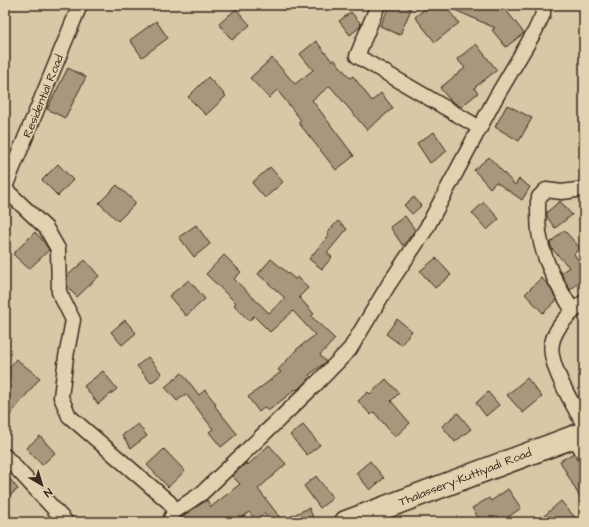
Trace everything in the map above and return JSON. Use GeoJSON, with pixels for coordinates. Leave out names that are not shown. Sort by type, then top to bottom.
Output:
{"type":"FeatureCollection","features":[{"type":"Feature","properties":{"kind":"main road","name":"Thalassery-Kuttiyadi Road"},"geometry":{"type":"LineString","coordinates":[[346,522],[581,437]]}},
{"type":"Feature","properties":{"kind":"street","name":"Residential Road"},"geometry":{"type":"LineString","coordinates":[[5,188],[80,5]]}},
{"type":"Feature","properties":{"kind":"street"},"geometry":{"type":"LineString","coordinates":[[378,5],[357,56],[480,128]]}},
{"type":"Feature","properties":{"kind":"street"},"geometry":{"type":"LineString","coordinates":[[5,188],[46,228],[58,249],[59,292],[73,320],[66,357],[61,397],[69,416],[169,502],[174,517],[202,493],[350,349],[426,229],[480,128],[535,31],[543,14],[543,5]]}},
{"type":"Feature","properties":{"kind":"street"},"geometry":{"type":"LineString","coordinates":[[573,311],[557,285],[546,259],[539,233],[538,202],[539,197],[546,190],[562,192],[584,189]]}},
{"type":"Feature","properties":{"kind":"street"},"geometry":{"type":"LineString","coordinates":[[581,437],[553,362],[552,344],[558,328],[573,311],[584,302]]}},
{"type":"Feature","properties":{"kind":"street"},"geometry":{"type":"LineString","coordinates":[[5,456],[66,522]]}},
{"type":"Feature","properties":{"kind":"building"},"geometry":{"type":"Polygon","coordinates":[[[390,5],[403,5],[411,9],[400,35],[380,26],[390,5]]]}},
{"type":"Feature","properties":{"kind":"building"},"geometry":{"type":"Polygon","coordinates":[[[430,5],[444,5],[459,23],[435,42],[415,17],[430,5]]]}},
{"type":"Feature","properties":{"kind":"building"},"geometry":{"type":"Polygon","coordinates":[[[444,5],[502,5],[524,33],[506,47],[492,30],[495,28],[444,5]]]}},
{"type":"Feature","properties":{"kind":"building"},"geometry":{"type":"Polygon","coordinates":[[[236,9],[250,25],[232,40],[219,24],[236,9]]]}},
{"type":"Feature","properties":{"kind":"building"},"geometry":{"type":"Polygon","coordinates":[[[351,12],[361,24],[360,27],[350,35],[339,21],[351,12]]]}},
{"type":"Feature","properties":{"kind":"building"},"geometry":{"type":"Polygon","coordinates":[[[156,21],[168,38],[142,57],[130,40],[156,21]]]}},
{"type":"Feature","properties":{"kind":"building"},"geometry":{"type":"Polygon","coordinates":[[[316,41],[332,61],[334,59],[350,78],[353,76],[372,101],[381,93],[393,108],[367,130],[330,86],[312,100],[354,156],[336,170],[298,122],[301,120],[277,90],[269,98],[250,78],[272,58],[295,84],[313,70],[300,54],[316,41]]]}},
{"type":"Feature","properties":{"kind":"building"},"geometry":{"type":"Polygon","coordinates":[[[476,44],[497,70],[474,88],[478,93],[461,107],[450,100],[440,88],[465,68],[457,59],[476,44]]]}},
{"type":"Feature","properties":{"kind":"building"},"geometry":{"type":"Polygon","coordinates":[[[68,68],[86,77],[65,118],[47,109],[68,68]]]}},
{"type":"Feature","properties":{"kind":"building"},"geometry":{"type":"Polygon","coordinates":[[[208,77],[226,96],[206,115],[188,97],[208,77]]]}},
{"type":"Feature","properties":{"kind":"building"},"geometry":{"type":"Polygon","coordinates":[[[507,105],[532,118],[519,141],[495,127],[507,105]]]}},
{"type":"Feature","properties":{"kind":"building"},"geometry":{"type":"Polygon","coordinates":[[[434,132],[447,151],[430,163],[417,143],[434,132]]]}},
{"type":"Feature","properties":{"kind":"building"},"geometry":{"type":"Polygon","coordinates":[[[489,157],[515,185],[519,179],[530,187],[522,200],[496,182],[490,188],[474,170],[489,157]]]}},
{"type":"Feature","properties":{"kind":"building"},"geometry":{"type":"Polygon","coordinates":[[[58,164],[73,180],[58,196],[42,180],[58,164]]]}},
{"type":"Feature","properties":{"kind":"building"},"geometry":{"type":"Polygon","coordinates":[[[270,167],[283,182],[265,198],[252,183],[270,167]]]}},
{"type":"Feature","properties":{"kind":"building"},"geometry":{"type":"Polygon","coordinates":[[[117,185],[136,203],[118,221],[99,203],[117,185]]]}},
{"type":"Feature","properties":{"kind":"building"},"geometry":{"type":"Polygon","coordinates":[[[414,197],[421,206],[412,214],[404,205],[414,197]]]}},
{"type":"Feature","properties":{"kind":"building"},"geometry":{"type":"Polygon","coordinates":[[[560,201],[572,215],[555,228],[547,217],[547,212],[560,201]]]}},
{"type":"Feature","properties":{"kind":"building"},"geometry":{"type":"Polygon","coordinates":[[[484,202],[499,219],[487,230],[472,213],[484,202]]]}},
{"type":"Feature","properties":{"kind":"building"},"geometry":{"type":"Polygon","coordinates":[[[405,216],[415,230],[403,246],[390,227],[405,216]]]}},
{"type":"Feature","properties":{"kind":"building"},"geometry":{"type":"Polygon","coordinates":[[[338,221],[347,229],[327,253],[332,257],[322,269],[309,259],[329,235],[327,233],[338,221]]]}},
{"type":"Feature","properties":{"kind":"building"},"geometry":{"type":"Polygon","coordinates":[[[196,225],[210,244],[194,257],[179,237],[196,225]]]}},
{"type":"Feature","properties":{"kind":"building"},"geometry":{"type":"Polygon","coordinates":[[[564,230],[580,248],[574,254],[584,268],[584,279],[570,290],[561,273],[569,267],[552,249],[550,243],[564,230]]]}},
{"type":"Feature","properties":{"kind":"building"},"geometry":{"type":"Polygon","coordinates":[[[35,232],[49,250],[29,269],[13,254],[35,232]]]}},
{"type":"Feature","properties":{"kind":"building"},"geometry":{"type":"Polygon","coordinates":[[[224,255],[241,272],[234,279],[269,313],[285,298],[258,274],[271,259],[295,279],[298,277],[308,288],[299,297],[314,314],[311,316],[335,339],[320,355],[326,362],[309,375],[311,377],[297,390],[296,389],[268,411],[265,407],[259,412],[248,397],[281,372],[278,370],[297,349],[315,335],[293,311],[270,332],[254,316],[249,321],[234,305],[236,303],[206,274],[224,255]]]}},
{"type":"Feature","properties":{"kind":"building"},"geometry":{"type":"Polygon","coordinates":[[[436,258],[451,275],[435,288],[420,271],[436,258]]]}},
{"type":"Feature","properties":{"kind":"building"},"geometry":{"type":"Polygon","coordinates":[[[85,260],[99,276],[77,297],[67,287],[67,276],[85,260]]]}},
{"type":"Feature","properties":{"kind":"building"},"geometry":{"type":"Polygon","coordinates":[[[541,278],[548,284],[557,300],[543,313],[525,294],[541,278]]]}},
{"type":"Feature","properties":{"kind":"building"},"geometry":{"type":"Polygon","coordinates":[[[189,280],[205,299],[186,316],[169,296],[189,280]]]}},
{"type":"Feature","properties":{"kind":"building"},"geometry":{"type":"Polygon","coordinates":[[[397,319],[412,331],[401,345],[386,334],[397,319]]]}},
{"type":"Feature","properties":{"kind":"building"},"geometry":{"type":"Polygon","coordinates":[[[125,320],[136,333],[122,345],[111,332],[125,320]]]}},
{"type":"Feature","properties":{"kind":"building"},"geometry":{"type":"Polygon","coordinates":[[[148,357],[162,374],[151,383],[137,366],[148,357]]]}},
{"type":"Feature","properties":{"kind":"building"},"geometry":{"type":"Polygon","coordinates":[[[16,359],[40,378],[5,421],[5,373],[16,359]]]}},
{"type":"Feature","properties":{"kind":"building"},"geometry":{"type":"Polygon","coordinates":[[[103,371],[117,389],[98,404],[84,386],[103,371]]]}},
{"type":"Feature","properties":{"kind":"building"},"geometry":{"type":"Polygon","coordinates":[[[182,373],[199,395],[205,390],[216,404],[215,406],[237,434],[221,447],[209,432],[213,429],[186,394],[177,401],[165,387],[182,373]]]}},
{"type":"Feature","properties":{"kind":"building"},"geometry":{"type":"Polygon","coordinates":[[[527,378],[542,397],[523,413],[507,395],[527,378]]]}},
{"type":"Feature","properties":{"kind":"building"},"geometry":{"type":"Polygon","coordinates":[[[386,379],[399,393],[391,401],[410,423],[395,437],[374,412],[371,415],[358,401],[368,392],[370,394],[386,379]]]}},
{"type":"Feature","properties":{"kind":"building"},"geometry":{"type":"Polygon","coordinates":[[[488,392],[499,405],[486,416],[476,403],[488,392]]]}},
{"type":"Feature","properties":{"kind":"building"},"geometry":{"type":"Polygon","coordinates":[[[458,413],[471,429],[455,442],[442,426],[458,413]]]}},
{"type":"Feature","properties":{"kind":"building"},"geometry":{"type":"Polygon","coordinates":[[[138,424],[147,436],[131,448],[122,435],[138,424]]]}},
{"type":"Feature","properties":{"kind":"building"},"geometry":{"type":"Polygon","coordinates":[[[303,425],[320,445],[307,455],[290,435],[303,425]]]}},
{"type":"Feature","properties":{"kind":"building"},"geometry":{"type":"Polygon","coordinates":[[[40,436],[55,453],[42,465],[26,448],[40,436]]]}},
{"type":"Feature","properties":{"kind":"building"},"geometry":{"type":"Polygon","coordinates":[[[269,445],[286,464],[258,489],[282,520],[309,508],[315,522],[271,522],[265,513],[256,520],[249,512],[236,522],[180,522],[181,517],[207,500],[211,507],[240,484],[232,476],[246,463],[248,465],[269,445]]]}},
{"type":"Feature","properties":{"kind":"building"},"geometry":{"type":"Polygon","coordinates":[[[164,449],[185,471],[168,487],[147,465],[164,449]]]}},
{"type":"Feature","properties":{"kind":"building"},"geometry":{"type":"Polygon","coordinates":[[[574,453],[584,468],[584,505],[560,461],[574,453]]]}},
{"type":"Feature","properties":{"kind":"building"},"geometry":{"type":"Polygon","coordinates":[[[370,461],[384,478],[370,490],[356,473],[370,461]]]}},
{"type":"Feature","properties":{"kind":"building"},"geometry":{"type":"Polygon","coordinates":[[[5,473],[18,489],[5,499],[5,473]]]}},
{"type":"Feature","properties":{"kind":"building"},"geometry":{"type":"Polygon","coordinates":[[[316,476],[333,498],[320,508],[304,486],[316,476]]]}},
{"type":"Feature","properties":{"kind":"building"},"geometry":{"type":"Polygon","coordinates":[[[508,489],[521,508],[501,522],[481,522],[472,508],[489,498],[491,501],[508,489]]]}},
{"type":"Feature","properties":{"kind":"building"},"geometry":{"type":"Polygon","coordinates":[[[561,501],[579,522],[537,522],[561,501]]]}}]}
